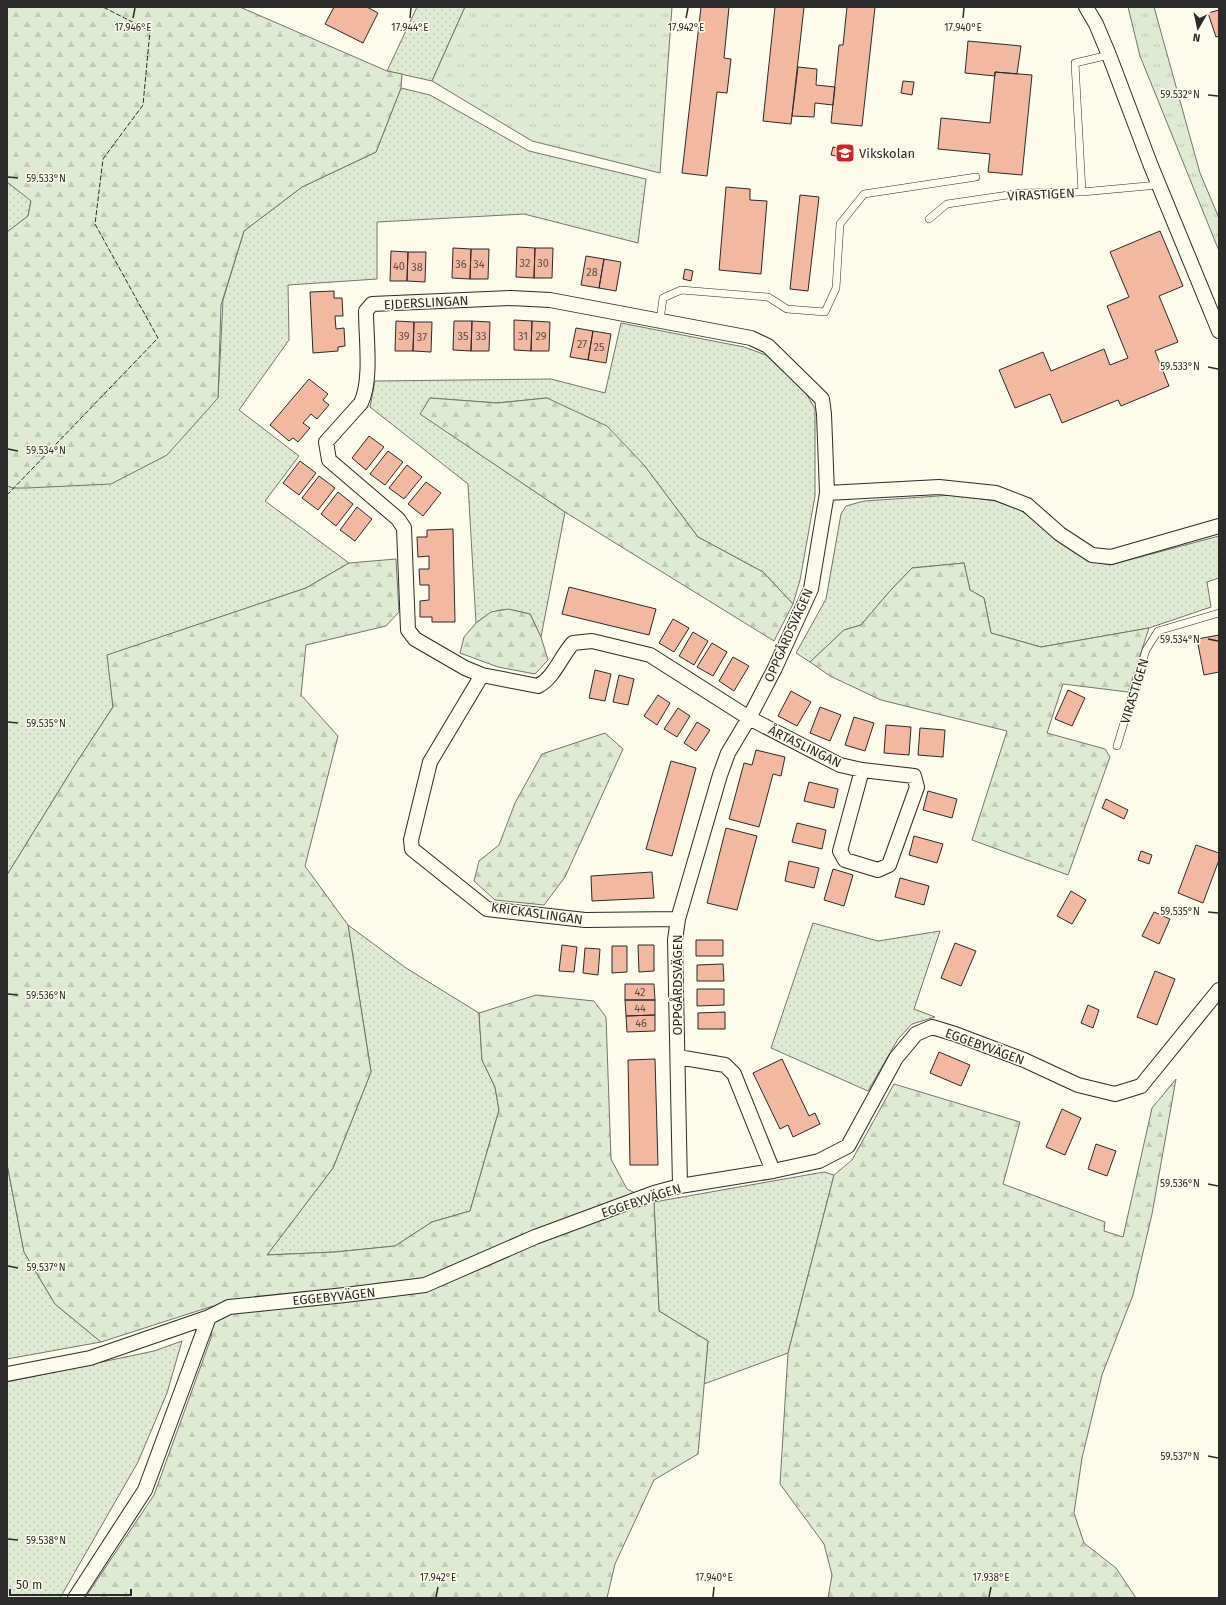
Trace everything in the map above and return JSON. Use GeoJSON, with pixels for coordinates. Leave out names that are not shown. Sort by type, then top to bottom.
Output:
{"type":"FeatureCollection","features":[{"type":"Feature","properties":{"kind":"street"},"geometry":{"type":"LineString","coordinates":[[1086,7],[1096,24],[1109,55],[1158,185],[1219,331]]}},
{"type":"Feature","properties":{"kind":"street","name":"EJDERSLINGAN"},"geometry":{"type":"LineString","coordinates":[[482,675],[465,668],[415,639],[408,630],[404,528],[398,520],[329,460],[326,442],[360,403],[364,396],[367,380],[366,311],[372,304],[510,298],[550,300],[751,338],[768,346],[822,399],[824,414],[827,493]]}},
{"type":"Feature","properties":{"kind":"street"},"geometry":{"type":"LineString","coordinates":[[827,493],[939,487],[996,493],[1027,505],[1060,534],[1092,556],[1110,557],[1219,526]]}},
{"type":"Feature","properties":{"kind":"street","name":"OPPGÅRDSVÄGEN"},"geometry":{"type":"LineString","coordinates":[[680,1186],[675,940],[678,919],[728,753],[749,718],[775,668],[810,589],[827,493]]}},
{"type":"Feature","properties":{"kind":"street"},"geometry":{"type":"LineString","coordinates":[[482,675],[538,686],[549,678],[566,650],[573,643],[592,641],[650,655],[749,718]]}},
{"type":"Feature","properties":{"kind":"street","name":"KRICKASLINGAN"},"geometry":{"type":"LineString","coordinates":[[482,675],[430,762],[411,840],[412,849],[487,909],[584,920],[678,919]]}},
{"type":"Feature","properties":{"kind":"street","name":"ÅRTASLINGAN"},"geometry":{"type":"LineString","coordinates":[[749,718],[840,765],[862,770],[914,776],[917,787],[889,865],[878,870],[845,860],[840,851],[862,770]]}},
{"type":"Feature","properties":{"kind":"street","name":"EGGEBYVÄGEN"},"geometry":{"type":"LineString","coordinates":[[7,1374],[90,1358],[209,1317],[229,1307],[425,1285],[535,1237],[654,1193],[680,1186],[773,1171],[819,1161],[848,1146],[896,1058],[916,1034],[932,1027],[1024,1060],[1078,1085],[1115,1094],[1141,1086],[1219,990]]}},
{"type":"Feature","properties":{"kind":"street"},"geometry":{"type":"LineString","coordinates":[[678,1058],[726,1064],[734,1074],[773,1171]]}},
{"type":"Feature","properties":{"kind":"street"},"geometry":{"type":"LineString","coordinates":[[75,1598],[145,1490],[209,1317]]}},
{"type":"Feature","properties":{"kind":"lane"},"geometry":{"type":"LineString","coordinates":[[1082,192],[1075,63],[1109,55]]}},
{"type":"Feature","properties":{"kind":"lane"},"geometry":{"type":"LineString","coordinates":[[660,320],[663,298],[681,290],[768,297],[786,309],[825,312],[836,288],[840,224],[864,194],[976,177]]}},
{"type":"Feature","properties":{"kind":"lane","name":"VIRASTIGEN"},"geometry":{"type":"LineString","coordinates":[[929,219],[947,204],[1021,193],[1082,192],[1158,185]]}},
{"type":"Feature","properties":{"kind":"lane","name":"VIRASTIGEN"},"geometry":{"type":"LineString","coordinates":[[1117,746],[1146,650],[1158,631],[1219,613]]}},
{"type":"Feature","properties":{"kind":"green space"},"geometry":{"type":"Polygon","coordinates":[[[7,7],[240,7],[387,71],[402,74],[401,88],[376,152],[302,187],[244,231],[221,305],[218,398],[167,455],[111,484],[27,488],[13,488],[7,486],[7,232],[28,216],[31,201],[7,182],[7,7]]]}},
{"type":"Feature","properties":{"kind":"green space"},"geometry":{"type":"Polygon","coordinates":[[[417,7],[465,7],[432,81],[387,71],[417,7]]]}},
{"type":"Feature","properties":{"kind":"green space"},"geometry":{"type":"Polygon","coordinates":[[[465,7],[672,7],[660,173],[532,141],[432,81],[465,7]]]}},
{"type":"Feature","properties":{"kind":"green space"},"geometry":{"type":"Polygon","coordinates":[[[1128,7],[1154,7],[1200,173],[1219,218],[1219,251],[1140,56],[1128,7]]]}},
{"type":"Feature","properties":{"kind":"green space"},"geometry":{"type":"Polygon","coordinates":[[[401,88],[430,95],[529,151],[646,179],[638,243],[524,214],[377,222],[377,279],[288,285],[289,340],[239,410],[299,456],[265,501],[349,563],[306,588],[108,655],[113,707],[73,768],[7,875],[7,486],[13,488],[218,398],[223,300],[244,231],[302,187],[376,152],[401,88]]]}},
{"type":"Feature","properties":{"kind":"green space"},"geometry":{"type":"Polygon","coordinates":[[[7,182],[31,200],[28,216],[7,232],[7,182]]]}},
{"type":"Feature","properties":{"kind":"green space"},"geometry":{"type":"Polygon","coordinates":[[[621,323],[744,347],[766,355],[806,393],[815,409],[815,496],[800,580],[793,604],[763,572],[698,537],[644,465],[547,398],[497,403],[430,398],[421,414],[565,512],[541,637],[530,614],[521,612],[508,610],[496,611],[476,623],[468,484],[370,407],[375,381],[551,379],[605,393],[621,323]]]}},
{"type":"Feature","properties":{"kind":"green space"},"geometry":{"type":"Polygon","coordinates":[[[430,398],[497,403],[547,398],[607,426],[644,465],[698,537],[763,572],[793,604],[774,641],[565,512],[420,414],[430,398]]]}},
{"type":"Feature","properties":{"kind":"green space"},"geometry":{"type":"Polygon","coordinates":[[[953,495],[996,501],[1020,510],[1091,561],[1110,565],[1219,536],[1219,578],[1207,582],[1211,607],[1149,628],[1041,647],[991,633],[984,598],[970,590],[964,563],[912,568],[861,625],[844,630],[810,662],[796,653],[826,599],[841,514],[846,506],[864,501],[953,495]]]}},
{"type":"Feature","properties":{"kind":"green space"},"geometry":{"type":"Polygon","coordinates":[[[396,559],[399,612],[386,626],[306,645],[301,695],[338,736],[305,866],[348,925],[371,1072],[333,1168],[267,1255],[335,1252],[395,1246],[432,1222],[470,1211],[499,1110],[495,1087],[482,1060],[479,1013],[536,995],[594,1001],[606,1017],[611,1159],[627,1189],[654,1202],[659,1311],[708,1341],[698,1454],[654,1480],[615,1564],[607,1598],[85,1598],[154,1495],[211,1338],[213,1306],[101,1342],[55,1304],[24,1252],[7,1164],[7,875],[73,768],[113,707],[107,655],[306,588],[349,563],[396,559]]]}},
{"type":"Feature","properties":{"kind":"green space"},"geometry":{"type":"Polygon","coordinates":[[[964,563],[970,590],[984,598],[991,633],[1041,647],[1149,628],[1128,692],[1063,684],[1047,733],[1105,749],[1110,757],[1068,875],[972,840],[1007,731],[881,700],[830,676],[810,662],[844,630],[861,625],[912,568],[964,563]]]}},
{"type":"Feature","properties":{"kind":"green space"},"geometry":{"type":"Polygon","coordinates":[[[508,609],[530,614],[541,637],[548,660],[535,674],[498,667],[460,653],[464,637],[476,623],[491,612],[508,609]]]}},
{"type":"Feature","properties":{"kind":"green space"},"geometry":{"type":"Polygon","coordinates":[[[605,733],[623,749],[565,877],[544,905],[495,900],[474,881],[479,861],[499,845],[515,803],[542,754],[605,733]]]}},
{"type":"Feature","properties":{"kind":"green space"},"geometry":{"type":"Polygon","coordinates":[[[813,923],[878,941],[940,931],[914,1009],[935,1017],[912,1024],[898,1039],[868,1091],[771,1048],[813,923]]]}},
{"type":"Feature","properties":{"kind":"green space"},"geometry":{"type":"Polygon","coordinates":[[[348,925],[406,968],[479,1013],[482,1060],[495,1087],[499,1110],[470,1211],[432,1222],[395,1246],[335,1252],[267,1255],[333,1168],[371,1072],[348,925]]]}},
{"type":"Feature","properties":{"kind":"green space"},"geometry":{"type":"Polygon","coordinates":[[[1176,1079],[1152,1214],[1133,1295],[1102,1375],[1082,1458],[1074,1513],[1084,1543],[1116,1568],[1136,1598],[828,1598],[832,1575],[824,1544],[780,1484],[788,1353],[834,1175],[852,1160],[894,1084],[1020,1122],[1003,1184],[1105,1222],[1104,1231],[1123,1237],[1152,1108],[1176,1079]]]}},
{"type":"Feature","properties":{"kind":"green space"},"geometry":{"type":"Polygon","coordinates":[[[7,1164],[24,1252],[55,1304],[101,1342],[7,1359],[7,1164]]]}},
{"type":"Feature","properties":{"kind":"green space"},"geometry":{"type":"Polygon","coordinates":[[[824,1172],[834,1175],[788,1353],[704,1384],[708,1341],[659,1311],[654,1202],[824,1172]]]}},
{"type":"Feature","properties":{"kind":"green space"},"geometry":{"type":"Polygon","coordinates":[[[182,1341],[167,1393],[138,1462],[60,1598],[7,1598],[7,1382],[154,1351],[182,1341]]]}},
{"type":"Feature","properties":{"kind":"building"},"geometry":{"type":"Polygon","coordinates":[[[334,7],[367,7],[378,13],[363,43],[325,24],[334,7]]]}},
{"type":"Feature","properties":{"kind":"building"},"geometry":{"type":"Polygon","coordinates":[[[701,7],[729,7],[724,58],[731,59],[727,93],[717,92],[707,176],[682,173],[701,7]]]}},
{"type":"Feature","properties":{"kind":"building"},"geometry":{"type":"Polygon","coordinates":[[[775,7],[804,7],[791,124],[763,121],[775,7]]]}},
{"type":"Feature","properties":{"kind":"building"},"geometry":{"type":"Polygon","coordinates":[[[847,7],[875,7],[862,126],[831,123],[839,45],[843,45],[847,7]]]}},
{"type":"Feature","properties":{"kind":"building"},"geometry":{"type":"Polygon","coordinates":[[[1219,10],[1219,36],[1216,37],[1208,13],[1219,10]]]}},
{"type":"Feature","properties":{"kind":"building"},"geometry":{"type":"Polygon","coordinates":[[[968,41],[1021,46],[1017,74],[995,72],[995,76],[965,73],[968,41]]]}},
{"type":"Feature","properties":{"kind":"building"},"geometry":{"type":"Polygon","coordinates":[[[798,67],[817,69],[816,85],[835,87],[833,105],[815,103],[814,117],[792,116],[798,67]]]}},
{"type":"Feature","properties":{"kind":"building"},"geometry":{"type":"Polygon","coordinates":[[[995,72],[1032,75],[1022,175],[988,172],[990,154],[938,149],[941,118],[990,123],[995,72]]]}},
{"type":"Feature","properties":{"kind":"building"},"geometry":{"type":"Polygon","coordinates":[[[903,81],[914,82],[912,95],[901,93],[903,81]]]}},
{"type":"Feature","properties":{"kind":"building"},"geometry":{"type":"Polygon","coordinates":[[[833,147],[843,149],[841,157],[831,155],[833,147]]]}},
{"type":"Feature","properties":{"kind":"building"},"geometry":{"type":"Polygon","coordinates":[[[726,187],[750,189],[750,200],[767,201],[761,274],[719,270],[726,187]]]}},
{"type":"Feature","properties":{"kind":"building"},"geometry":{"type":"Polygon","coordinates":[[[800,195],[819,197],[808,291],[790,289],[800,195]]]}},
{"type":"Feature","properties":{"kind":"building"},"geometry":{"type":"Polygon","coordinates":[[[1160,231],[1183,286],[1159,296],[1178,342],[1155,351],[1169,386],[1121,406],[1118,400],[1062,423],[1050,394],[1015,408],[999,370],[1043,352],[1051,371],[1104,349],[1110,365],[1128,358],[1107,306],[1129,297],[1110,252],[1160,231]]]}},
{"type":"Feature","properties":{"kind":"building"},"geometry":{"type":"Polygon","coordinates":[[[517,247],[535,248],[534,278],[516,277],[517,247]]]}},
{"type":"Feature","properties":{"kind":"building"},"geometry":{"type":"Polygon","coordinates":[[[453,248],[471,249],[470,279],[452,278],[453,248]]]}},
{"type":"Feature","properties":{"kind":"building"},"geometry":{"type":"Polygon","coordinates":[[[535,248],[553,248],[552,278],[534,278],[535,248]]]}},
{"type":"Feature","properties":{"kind":"building"},"geometry":{"type":"Polygon","coordinates":[[[471,249],[489,249],[488,279],[470,279],[471,249]]]}},
{"type":"Feature","properties":{"kind":"building"},"geometry":{"type":"Polygon","coordinates":[[[391,251],[408,252],[407,281],[390,281],[391,251]]]}},
{"type":"Feature","properties":{"kind":"building"},"geometry":{"type":"Polygon","coordinates":[[[408,252],[426,252],[425,282],[407,281],[408,252]]]}},
{"type":"Feature","properties":{"kind":"building"},"geometry":{"type":"Polygon","coordinates":[[[586,256],[604,259],[599,288],[581,285],[586,256]]]}},
{"type":"Feature","properties":{"kind":"building"},"geometry":{"type":"Polygon","coordinates":[[[604,259],[621,262],[616,291],[599,288],[604,259]]]}},
{"type":"Feature","properties":{"kind":"building"},"geometry":{"type":"Polygon","coordinates":[[[685,269],[693,271],[691,281],[683,279],[685,269]]]}},
{"type":"Feature","properties":{"kind":"building"},"geometry":{"type":"Polygon","coordinates":[[[334,291],[334,298],[342,298],[343,316],[335,316],[336,329],[344,328],[345,346],[338,347],[338,351],[313,353],[310,292],[334,291]]]}},
{"type":"Feature","properties":{"kind":"building"},"geometry":{"type":"Polygon","coordinates":[[[514,320],[532,321],[531,351],[514,350],[514,320]]]}},
{"type":"Feature","properties":{"kind":"building"},"geometry":{"type":"Polygon","coordinates":[[[396,321],[414,322],[413,351],[395,351],[396,321]]]}},
{"type":"Feature","properties":{"kind":"building"},"geometry":{"type":"Polygon","coordinates":[[[454,321],[472,321],[471,351],[453,350],[454,321]]]}},
{"type":"Feature","properties":{"kind":"building"},"geometry":{"type":"Polygon","coordinates":[[[472,321],[490,322],[489,351],[471,351],[472,321]]]}},
{"type":"Feature","properties":{"kind":"building"},"geometry":{"type":"Polygon","coordinates":[[[532,321],[550,322],[549,351],[531,351],[532,321]]]}},
{"type":"Feature","properties":{"kind":"building"},"geometry":{"type":"Polygon","coordinates":[[[414,322],[432,322],[431,352],[413,351],[414,322]]]}},
{"type":"Feature","properties":{"kind":"building"},"geometry":{"type":"Polygon","coordinates":[[[576,328],[593,331],[588,360],[570,357],[576,328]]]}},
{"type":"Feature","properties":{"kind":"building"},"geometry":{"type":"Polygon","coordinates":[[[593,331],[611,334],[606,363],[588,360],[593,331]]]}},
{"type":"Feature","properties":{"kind":"building"},"geometry":{"type":"Polygon","coordinates":[[[309,379],[328,394],[323,400],[329,405],[317,419],[311,414],[303,423],[310,428],[298,442],[293,438],[289,441],[270,425],[309,379]]]}},
{"type":"Feature","properties":{"kind":"building"},"geometry":{"type":"Polygon","coordinates":[[[369,436],[384,447],[366,470],[352,458],[369,436]]]}},
{"type":"Feature","properties":{"kind":"building"},"geometry":{"type":"Polygon","coordinates":[[[388,451],[403,462],[385,485],[370,474],[388,451]]]}},
{"type":"Feature","properties":{"kind":"building"},"geometry":{"type":"Polygon","coordinates":[[[300,461],[316,473],[299,495],[283,483],[300,461]]]}},
{"type":"Feature","properties":{"kind":"building"},"geometry":{"type":"Polygon","coordinates":[[[407,465],[422,477],[404,499],[389,488],[407,465]]]}},
{"type":"Feature","properties":{"kind":"building"},"geometry":{"type":"Polygon","coordinates":[[[319,476],[335,488],[318,510],[302,498],[319,476]]]}},
{"type":"Feature","properties":{"kind":"building"},"geometry":{"type":"Polygon","coordinates":[[[426,482],[441,493],[423,516],[408,504],[426,482]]]}},
{"type":"Feature","properties":{"kind":"building"},"geometry":{"type":"Polygon","coordinates":[[[338,492],[353,504],[336,526],[321,514],[338,492]]]}},
{"type":"Feature","properties":{"kind":"building"},"geometry":{"type":"Polygon","coordinates":[[[357,507],[372,519],[355,541],[340,530],[357,507]]]}},
{"type":"Feature","properties":{"kind":"building"},"geometry":{"type":"Polygon","coordinates":[[[453,529],[455,622],[432,622],[432,617],[420,617],[420,601],[429,600],[429,585],[420,585],[419,569],[429,569],[429,556],[418,557],[417,537],[427,537],[427,530],[453,529]]]}},
{"type":"Feature","properties":{"kind":"building"},"geometry":{"type":"Polygon","coordinates":[[[569,587],[656,609],[649,635],[562,614],[569,587]]]}},
{"type":"Feature","properties":{"kind":"building"},"geometry":{"type":"Polygon","coordinates":[[[673,619],[689,628],[674,652],[659,643],[673,619]]]}},
{"type":"Feature","properties":{"kind":"building"},"geometry":{"type":"Polygon","coordinates":[[[693,632],[708,641],[694,665],[679,656],[693,632]]]}},
{"type":"Feature","properties":{"kind":"building"},"geometry":{"type":"Polygon","coordinates":[[[1219,635],[1219,672],[1204,675],[1197,639],[1219,635]]]}},
{"type":"Feature","properties":{"kind":"building"},"geometry":{"type":"Polygon","coordinates":[[[712,643],[727,652],[713,676],[697,667],[712,643]]]}},
{"type":"Feature","properties":{"kind":"building"},"geometry":{"type":"Polygon","coordinates":[[[733,657],[749,666],[734,691],[719,681],[733,657]]]}},
{"type":"Feature","properties":{"kind":"building"},"geometry":{"type":"Polygon","coordinates":[[[595,670],[611,674],[605,701],[589,698],[595,670]]]}},
{"type":"Feature","properties":{"kind":"building"},"geometry":{"type":"Polygon","coordinates":[[[619,675],[634,679],[628,705],[613,702],[619,675]]]}},
{"type":"Feature","properties":{"kind":"building"},"geometry":{"type":"Polygon","coordinates":[[[1068,690],[1085,698],[1072,726],[1055,719],[1068,690]]]}},
{"type":"Feature","properties":{"kind":"building"},"geometry":{"type":"Polygon","coordinates":[[[791,691],[811,702],[797,726],[778,716],[791,691]]]}},
{"type":"Feature","properties":{"kind":"building"},"geometry":{"type":"Polygon","coordinates":[[[658,695],[670,703],[657,725],[644,716],[658,695]]]}},
{"type":"Feature","properties":{"kind":"building"},"geometry":{"type":"Polygon","coordinates":[[[820,707],[841,715],[830,741],[810,733],[820,707]]]}},
{"type":"Feature","properties":{"kind":"building"},"geometry":{"type":"Polygon","coordinates":[[[678,708],[690,716],[677,737],[664,729],[678,708]]]}},
{"type":"Feature","properties":{"kind":"building"},"geometry":{"type":"Polygon","coordinates":[[[854,717],[874,723],[865,751],[845,745],[854,717]]]}},
{"type":"Feature","properties":{"kind":"building"},"geometry":{"type":"Polygon","coordinates":[[[697,722],[710,730],[696,751],[684,743],[697,722]]]}},
{"type":"Feature","properties":{"kind":"building"},"geometry":{"type":"Polygon","coordinates":[[[886,725],[911,727],[909,755],[884,753],[886,725]]]}},
{"type":"Feature","properties":{"kind":"building"},"geometry":{"type":"Polygon","coordinates":[[[920,728],[945,730],[943,757],[918,755],[920,728]]]}},
{"type":"Feature","properties":{"kind":"building"},"geometry":{"type":"Polygon","coordinates":[[[756,750],[785,757],[781,776],[773,774],[759,827],[729,819],[744,763],[752,765],[756,750]]]}},
{"type":"Feature","properties":{"kind":"building"},"geometry":{"type":"Polygon","coordinates":[[[671,761],[696,768],[672,856],[646,849],[671,761]]]}},
{"type":"Feature","properties":{"kind":"building"},"geometry":{"type":"Polygon","coordinates":[[[809,782],[838,789],[834,808],[804,801],[809,782]]]}},
{"type":"Feature","properties":{"kind":"building"},"geometry":{"type":"Polygon","coordinates":[[[928,791],[957,799],[952,818],[923,810],[928,791]]]}},
{"type":"Feature","properties":{"kind":"building"},"geometry":{"type":"Polygon","coordinates":[[[1106,799],[1128,810],[1124,819],[1102,808],[1106,799]]]}},
{"type":"Feature","properties":{"kind":"building"},"geometry":{"type":"Polygon","coordinates":[[[797,823],[826,830],[822,849],[792,842],[797,823]]]}},
{"type":"Feature","properties":{"kind":"building"},"geometry":{"type":"Polygon","coordinates":[[[726,828],[757,836],[737,910],[707,903],[726,828]]]}},
{"type":"Feature","properties":{"kind":"building"},"geometry":{"type":"Polygon","coordinates":[[[914,836],[943,844],[937,863],[909,855],[914,836]]]}},
{"type":"Feature","properties":{"kind":"building"},"geometry":{"type":"Polygon","coordinates":[[[1196,845],[1219,853],[1219,860],[1203,903],[1178,893],[1196,845]]]}},
{"type":"Feature","properties":{"kind":"building"},"geometry":{"type":"Polygon","coordinates":[[[1141,851],[1152,855],[1149,864],[1138,860],[1141,851]]]}},
{"type":"Feature","properties":{"kind":"building"},"geometry":{"type":"Polygon","coordinates":[[[789,861],[819,868],[814,888],[785,881],[789,861]]]}},
{"type":"Feature","properties":{"kind":"building"},"geometry":{"type":"Polygon","coordinates":[[[833,869],[853,875],[844,906],[824,900],[833,869]]]}},
{"type":"Feature","properties":{"kind":"building"},"geometry":{"type":"Polygon","coordinates":[[[652,872],[654,898],[592,901],[591,876],[652,872]]]}},
{"type":"Feature","properties":{"kind":"building"},"geometry":{"type":"Polygon","coordinates":[[[900,878],[929,886],[924,905],[895,897],[900,878]]]}},
{"type":"Feature","properties":{"kind":"building"},"geometry":{"type":"Polygon","coordinates":[[[1071,891],[1086,900],[1072,924],[1057,916],[1071,891]]]}},
{"type":"Feature","properties":{"kind":"building"},"geometry":{"type":"Polygon","coordinates":[[[1154,912],[1170,919],[1159,944],[1142,936],[1154,912]]]}},
{"type":"Feature","properties":{"kind":"building"},"geometry":{"type":"Polygon","coordinates":[[[696,940],[723,940],[723,956],[696,956],[696,940]]]}},
{"type":"Feature","properties":{"kind":"building"},"geometry":{"type":"Polygon","coordinates":[[[955,943],[976,951],[961,986],[941,978],[955,943]]]}},
{"type":"Feature","properties":{"kind":"building"},"geometry":{"type":"Polygon","coordinates":[[[562,945],[577,947],[574,972],[559,971],[562,945]]]}},
{"type":"Feature","properties":{"kind":"building"},"geometry":{"type":"Polygon","coordinates":[[[638,945],[654,945],[654,971],[639,972],[638,945]]]}},
{"type":"Feature","properties":{"kind":"building"},"geometry":{"type":"Polygon","coordinates":[[[612,946],[627,946],[627,972],[612,973],[612,946]]]}},
{"type":"Feature","properties":{"kind":"building"},"geometry":{"type":"Polygon","coordinates":[[[585,948],[600,949],[598,975],[583,973],[585,948]]]}},
{"type":"Feature","properties":{"kind":"building"},"geometry":{"type":"Polygon","coordinates":[[[723,964],[724,981],[697,981],[697,965],[723,964]]]}},
{"type":"Feature","properties":{"kind":"building"},"geometry":{"type":"Polygon","coordinates":[[[1155,971],[1175,979],[1157,1025],[1137,1017],[1155,971]]]}},
{"type":"Feature","properties":{"kind":"building"},"geometry":{"type":"Polygon","coordinates":[[[625,984],[654,984],[655,1000],[625,1000],[625,984]]]}},
{"type":"Feature","properties":{"kind":"building"},"geometry":{"type":"Polygon","coordinates":[[[697,989],[724,989],[724,1005],[697,1006],[697,989]]]}},
{"type":"Feature","properties":{"kind":"building"},"geometry":{"type":"Polygon","coordinates":[[[625,1000],[655,1000],[655,1015],[626,1016],[625,1000]]]}},
{"type":"Feature","properties":{"kind":"building"},"geometry":{"type":"Polygon","coordinates":[[[1088,1005],[1099,1010],[1093,1028],[1081,1023],[1088,1005]]]}},
{"type":"Feature","properties":{"kind":"building"},"geometry":{"type":"Polygon","coordinates":[[[725,1012],[725,1029],[698,1029],[698,1013],[725,1012]]]}},
{"type":"Feature","properties":{"kind":"building"},"geometry":{"type":"Polygon","coordinates":[[[655,1015],[655,1031],[627,1032],[626,1016],[655,1015]]]}},
{"type":"Feature","properties":{"kind":"building"},"geometry":{"type":"Polygon","coordinates":[[[939,1052],[970,1065],[961,1086],[930,1073],[939,1052]]]}},
{"type":"Feature","properties":{"kind":"building"},"geometry":{"type":"Polygon","coordinates":[[[655,1059],[658,1165],[630,1165],[628,1060],[655,1059]]]}},
{"type":"Feature","properties":{"kind":"building"},"geometry":{"type":"Polygon","coordinates":[[[782,1059],[809,1116],[815,1113],[820,1124],[793,1137],[788,1125],[780,1129],[753,1073],[782,1059]]]}},
{"type":"Feature","properties":{"kind":"building"},"geometry":{"type":"Polygon","coordinates":[[[1062,1109],[1081,1118],[1065,1155],[1046,1147],[1062,1109]]]}},
{"type":"Feature","properties":{"kind":"building"},"geometry":{"type":"Polygon","coordinates":[[[1096,1144],[1116,1151],[1107,1176],[1088,1169],[1096,1144]]]}},
{"type":"Feature","properties":{"kind":"fence"},"geometry":{"type":"LineString","coordinates":[[7,495],[158,338],[95,224],[103,159],[143,105],[150,31],[103,7]]}},
{"type":"Feature","properties":{"kind":"place","name":"Vikskolan"},"geometry":{"type":"Point","coordinates":[845,153]}}]}
